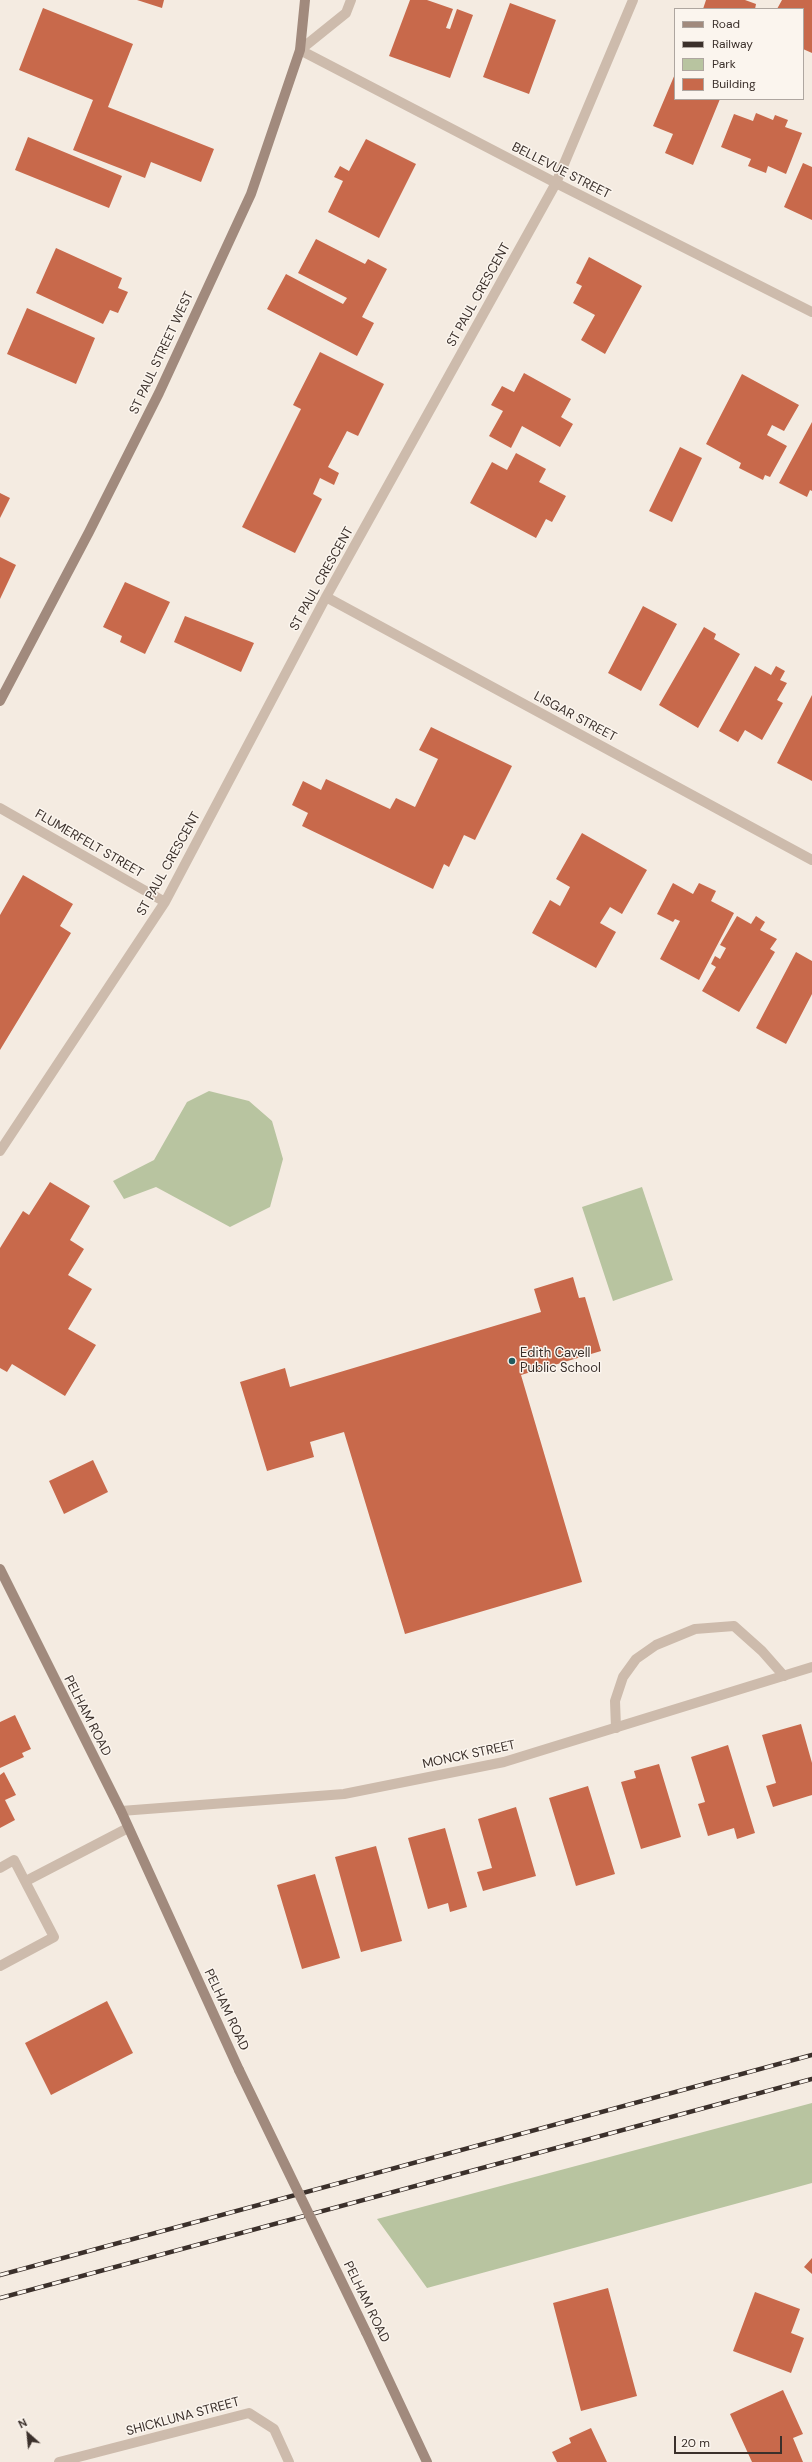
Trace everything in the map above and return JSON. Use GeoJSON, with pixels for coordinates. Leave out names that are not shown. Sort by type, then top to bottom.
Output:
{"type":"FeatureCollection","features":[{"type":"Feature","properties":{"kind":"main road","name":"ST PAUL STREET WEST"},"geometry":{"type":"LineString","coordinates":[[0,702],[89,532],[159,393],[251,194],[300,50],[304,0]]}},
{"type":"Feature","properties":{"kind":"main road","name":"PELHAM ROAD"},"geometry":{"type":"LineString","coordinates":[[0,1569],[120,1811],[239,2070],[366,2332],[426,2462]]}},
{"type":"Feature","properties":{"kind":"street"},"geometry":{"type":"LineString","coordinates":[[300,50],[346,13],[351,0]]}},
{"type":"Feature","properties":{"kind":"street","name":"ST PAUL CRESCENT"},"geometry":{"type":"LineString","coordinates":[[0,1151],[165,902],[326,597],[556,183],[633,0]]}},
{"type":"Feature","properties":{"kind":"street","name":"BELLEVUE STREET"},"geometry":{"type":"LineString","coordinates":[[300,50],[556,183],[812,312]]}},
{"type":"Feature","properties":{"kind":"street","name":"LISGAR STREET"},"geometry":{"type":"LineString","coordinates":[[326,597],[812,860]]}},
{"type":"Feature","properties":{"kind":"street","name":"FLUMERFELT STREET"},"geometry":{"type":"LineString","coordinates":[[0,808],[165,902]]}},
{"type":"Feature","properties":{"kind":"street"},"geometry":{"type":"LineString","coordinates":[[616,1728],[615,1701],[623,1677],[636,1659],[656,1645],[695,1629],[734,1626],[762,1651],[784,1676]]}},
{"type":"Feature","properties":{"kind":"street","name":"MONCK STREET"},"geometry":{"type":"LineString","coordinates":[[120,1811],[344,1794],[504,1762],[812,1668]]}},
{"type":"Feature","properties":{"kind":"street"},"geometry":{"type":"LineString","coordinates":[[26,1881],[128,1828]]}},
{"type":"Feature","properties":{"kind":"street"},"geometry":{"type":"LineString","coordinates":[[0,1868],[14,1860],[54,1937],[0,1966]]}},
{"type":"Feature","properties":{"kind":"street","name":"SHICKLUNA STREET"},"geometry":{"type":"LineString","coordinates":[[60,2462],[249,2413],[274,2429],[289,2462]]}},
{"type":"Feature","properties":{"kind":"green space"},"geometry":{"type":"Polygon","coordinates":[[[209,1091],[249,1101],[272,1121],[283,1159],[270,1207],[230,1227],[156,1187],[124,1199],[113,1181],[154,1160],[187,1102],[209,1091]]]}},
{"type":"Feature","properties":{"kind":"green space"},"geometry":{"type":"Polygon","coordinates":[[[642,1187],[673,1280],[613,1301],[582,1207],[642,1187]]]}},
{"type":"Feature","properties":{"kind":"green space"},"geometry":{"type":"Polygon","coordinates":[[[812,2103],[812,2183],[427,2288],[377,2219],[812,2103]]]}},
{"type":"Feature","properties":{"kind":"building"},"geometry":{"type":"Polygon","coordinates":[[[137,0],[164,0],[162,8],[137,0]]]}},
{"type":"Feature","properties":{"kind":"building"},"geometry":{"type":"Polygon","coordinates":[[[410,0],[427,0],[453,9],[446,28],[450,29],[457,9],[473,15],[450,78],[389,56],[410,0]]]}},
{"type":"Feature","properties":{"kind":"building"},"geometry":{"type":"Polygon","coordinates":[[[706,0],[745,0],[756,4],[755,8],[703,8],[706,0]]]}},
{"type":"Feature","properties":{"kind":"building"},"geometry":{"type":"Polygon","coordinates":[[[782,0],[812,0],[812,53],[804,49],[804,8],[778,8],[782,0]]]}},
{"type":"Feature","properties":{"kind":"building"},"geometry":{"type":"Polygon","coordinates":[[[510,3],[556,20],[529,94],[483,77],[510,3]]]}},
{"type":"Feature","properties":{"kind":"building"},"geometry":{"type":"Polygon","coordinates":[[[43,8],[133,44],[108,107],[214,149],[201,182],[151,162],[145,178],[73,150],[93,100],[19,70],[43,8]]]}},
{"type":"Feature","properties":{"kind":"building"},"geometry":{"type":"Polygon","coordinates":[[[674,76],[674,100],[720,100],[693,165],[665,153],[673,134],[653,126],[674,76]]]}},
{"type":"Feature","properties":{"kind":"building"},"geometry":{"type":"Polygon","coordinates":[[[756,113],[773,120],[775,115],[788,120],[785,127],[802,133],[786,174],[768,166],[766,173],[748,166],[751,159],[721,147],[734,114],[753,121],[756,113]]]}},
{"type":"Feature","properties":{"kind":"building"},"geometry":{"type":"Polygon","coordinates":[[[28,137],[122,176],[109,208],[15,170],[28,137]]]}},
{"type":"Feature","properties":{"kind":"building"},"geometry":{"type":"Polygon","coordinates":[[[366,139],[416,164],[379,238],[328,212],[343,181],[334,177],[340,166],[349,171],[366,139]]]}},
{"type":"Feature","properties":{"kind":"building"},"geometry":{"type":"Polygon","coordinates":[[[803,163],[812,167],[812,220],[784,207],[803,163]]]}},
{"type":"Feature","properties":{"kind":"building"},"geometry":{"type":"Polygon","coordinates":[[[316,239],[365,264],[368,259],[387,269],[362,317],[374,323],[357,356],[267,309],[286,274],[343,304],[347,298],[298,273],[316,239]]]}},
{"type":"Feature","properties":{"kind":"building"},"geometry":{"type":"Polygon","coordinates":[[[56,248],[122,278],[118,288],[128,292],[118,313],[110,310],[103,324],[36,293],[56,248]]]}},
{"type":"Feature","properties":{"kind":"building"},"geometry":{"type":"Polygon","coordinates":[[[589,257],[642,286],[605,354],[581,340],[595,315],[573,303],[582,286],[576,283],[589,257]]]}},
{"type":"Feature","properties":{"kind":"building"},"geometry":{"type":"Polygon","coordinates":[[[27,308],[95,338],[76,384],[7,354],[27,308]]]}},
{"type":"Feature","properties":{"kind":"building"},"geometry":{"type":"Polygon","coordinates":[[[320,352],[384,384],[358,436],[347,431],[328,467],[339,473],[334,485],[320,478],[313,494],[322,499],[295,553],[242,527],[301,409],[293,405],[320,352]]]}},
{"type":"Feature","properties":{"kind":"building"},"geometry":{"type":"Polygon","coordinates":[[[524,373],[571,399],[561,417],[573,424],[560,447],[522,426],[511,448],[489,436],[503,411],[491,405],[502,386],[514,392],[524,373]]]}},
{"type":"Feature","properties":{"kind":"building"},"geometry":{"type":"Polygon","coordinates":[[[742,374],[799,405],[784,431],[772,425],[767,435],[787,446],[770,477],[765,475],[763,480],[739,468],[741,463],[706,444],[742,374]]]}},
{"type":"Feature","properties":{"kind":"building"},"geometry":{"type":"Polygon","coordinates":[[[812,422],[812,491],[810,490],[807,497],[779,483],[812,422]]]}},
{"type":"Feature","properties":{"kind":"building"},"geometry":{"type":"Polygon","coordinates":[[[680,447],[702,458],[672,522],[649,511],[680,447]]]}},
{"type":"Feature","properties":{"kind":"building"},"geometry":{"type":"Polygon","coordinates":[[[516,453],[546,469],[539,482],[566,496],[552,522],[546,519],[536,538],[470,503],[492,462],[507,470],[516,453]]]}},
{"type":"Feature","properties":{"kind":"building"},"geometry":{"type":"Polygon","coordinates":[[[0,493],[10,498],[0,518],[0,493]]]}},
{"type":"Feature","properties":{"kind":"building"},"geometry":{"type":"Polygon","coordinates":[[[0,557],[16,565],[0,599],[0,557]]]}},
{"type":"Feature","properties":{"kind":"building"},"geometry":{"type":"Polygon","coordinates":[[[125,582],[170,602],[145,654],[120,642],[122,636],[103,627],[125,582]]]}},
{"type":"Feature","properties":{"kind":"building"},"geometry":{"type":"Polygon","coordinates":[[[643,606],[677,624],[641,691],[608,673],[643,606]]]}},
{"type":"Feature","properties":{"kind":"building"},"geometry":{"type":"Polygon","coordinates":[[[185,616],[254,643],[241,672],[174,642],[185,616]]]}},
{"type":"Feature","properties":{"kind":"building"},"geometry":{"type":"Polygon","coordinates":[[[704,627],[716,634],[714,639],[740,654],[698,728],[659,705],[704,627]]]}},
{"type":"Feature","properties":{"kind":"building"},"geometry":{"type":"Polygon","coordinates":[[[755,666],[771,675],[776,666],[785,671],[780,680],[787,683],[777,700],[783,703],[762,740],[745,730],[738,742],[719,731],[755,666]]]}},
{"type":"Feature","properties":{"kind":"building"},"geometry":{"type":"Polygon","coordinates":[[[812,695],[812,781],[777,763],[812,695]]]}},
{"type":"Feature","properties":{"kind":"building"},"geometry":{"type":"Polygon","coordinates":[[[431,727],[512,766],[475,840],[464,835],[449,867],[444,864],[433,889],[302,826],[308,813],[292,805],[303,781],[321,790],[326,779],[390,809],[396,798],[415,807],[438,759],[419,750],[431,727]]]}},
{"type":"Feature","properties":{"kind":"building"},"geometry":{"type":"Polygon","coordinates":[[[582,833],[647,870],[622,914],[610,907],[600,923],[616,932],[596,968],[532,933],[550,900],[560,906],[570,887],[556,879],[582,833]]]}},
{"type":"Feature","properties":{"kind":"building"},"geometry":{"type":"Polygon","coordinates":[[[23,875],[73,904],[60,926],[71,933],[0,1050],[0,915],[23,875]]]}},
{"type":"Feature","properties":{"kind":"building"},"geometry":{"type":"Polygon","coordinates":[[[673,883],[693,894],[699,883],[716,891],[711,901],[734,913],[699,980],[660,959],[680,921],[675,919],[673,922],[657,914],[673,883]]]}},
{"type":"Feature","properties":{"kind":"building"},"geometry":{"type":"Polygon","coordinates":[[[737,916],[751,924],[756,916],[765,922],[760,930],[777,939],[770,949],[775,952],[739,1012],[702,991],[716,967],[711,964],[715,956],[720,959],[726,948],[720,945],[737,916]]]}},
{"type":"Feature","properties":{"kind":"building"},"geometry":{"type":"Polygon","coordinates":[[[796,952],[812,961],[812,994],[786,1044],[756,1028],[796,952]]]}},
{"type":"Feature","properties":{"kind":"building"},"geometry":{"type":"Polygon","coordinates":[[[50,1182],[90,1206],[70,1240],[84,1249],[68,1275],[92,1289],[68,1329],[96,1345],[65,1396],[12,1364],[7,1372],[0,1368],[0,1248],[23,1211],[29,1215],[50,1182]]]}},
{"type":"Feature","properties":{"kind":"building"},"geometry":{"type":"Polygon","coordinates":[[[573,1277],[579,1298],[585,1297],[601,1351],[521,1375],[582,1582],[405,1634],[344,1432],[310,1442],[314,1457],[267,1471],[240,1382],[285,1368],[290,1387],[541,1312],[534,1289],[573,1277]]]}},
{"type":"Feature","properties":{"kind":"building"},"geometry":{"type":"Polygon","coordinates":[[[93,1460],[108,1492],[64,1514],[49,1481],[93,1460]]]}},
{"type":"Feature","properties":{"kind":"building"},"geometry":{"type":"Polygon","coordinates":[[[15,1715],[31,1749],[22,1753],[24,1757],[0,1768],[0,1722],[15,1715]]]}},
{"type":"Feature","properties":{"kind":"building"},"geometry":{"type":"Polygon","coordinates":[[[801,1724],[812,1763],[812,1795],[773,1807],[766,1786],[776,1783],[762,1735],[801,1724]]]}},
{"type":"Feature","properties":{"kind":"building"},"geometry":{"type":"Polygon","coordinates":[[[728,1745],[755,1833],[737,1839],[734,1828],[708,1836],[698,1804],[705,1802],[691,1757],[728,1745]]]}},
{"type":"Feature","properties":{"kind":"building"},"geometry":{"type":"Polygon","coordinates":[[[659,1764],[681,1837],[641,1849],[621,1782],[636,1778],[634,1771],[659,1764]]]}},
{"type":"Feature","properties":{"kind":"building"},"geometry":{"type":"Polygon","coordinates":[[[4,1772],[16,1795],[5,1800],[15,1820],[0,1828],[0,1775],[4,1772]]]}},
{"type":"Feature","properties":{"kind":"building"},"geometry":{"type":"Polygon","coordinates":[[[588,1786],[615,1874],[576,1886],[549,1798],[588,1786]]]}},
{"type":"Feature","properties":{"kind":"building"},"geometry":{"type":"Polygon","coordinates":[[[516,1807],[536,1876],[483,1891],[477,1872],[492,1868],[478,1819],[516,1807]]]}},
{"type":"Feature","properties":{"kind":"building"},"geometry":{"type":"Polygon","coordinates":[[[445,1828],[467,1907],[450,1912],[448,1903],[428,1909],[408,1838],[445,1828]]]}},
{"type":"Feature","properties":{"kind":"building"},"geometry":{"type":"Polygon","coordinates":[[[376,1846],[402,1941],[361,1952],[335,1857],[376,1846]]]}},
{"type":"Feature","properties":{"kind":"building"},"geometry":{"type":"Polygon","coordinates":[[[315,1874],[340,1958],[302,1969],[277,1885],[315,1874]]]}},
{"type":"Feature","properties":{"kind":"building"},"geometry":{"type":"Polygon","coordinates":[[[107,2001],[133,2053],[51,2095],[25,2043],[107,2001]]]}},
{"type":"Feature","properties":{"kind":"building"},"geometry":{"type":"Polygon","coordinates":[[[812,2258],[812,2274],[804,2267],[812,2258]]]}},
{"type":"Feature","properties":{"kind":"building"},"geometry":{"type":"Polygon","coordinates":[[[608,2288],[637,2396],[581,2411],[553,2303],[608,2288]]]}},
{"type":"Feature","properties":{"kind":"building"},"geometry":{"type":"Polygon","coordinates":[[[755,2292],[800,2309],[791,2333],[804,2338],[791,2373],[733,2351],[755,2292]]]}},
{"type":"Feature","properties":{"kind":"building"},"geometry":{"type":"Polygon","coordinates":[[[783,2390],[803,2434],[793,2438],[803,2462],[752,2462],[730,2414],[783,2390]]]}},
{"type":"Feature","properties":{"kind":"building"},"geometry":{"type":"Polygon","coordinates":[[[591,2428],[607,2462],[557,2462],[552,2452],[571,2443],[569,2438],[591,2428]]]}},
{"type":"Feature","properties":{"kind":"railway"},"geometry":{"type":"LineString","coordinates":[[0,2275],[812,2055]]}},
{"type":"Feature","properties":{"kind":"railway"},"geometry":{"type":"LineString","coordinates":[[0,2298],[812,2079]]}},
{"type":"Feature","properties":{"kind":"place","name":"Edith Cavell Public School"},"geometry":{"type":"Point","coordinates":[512,1361]}}]}
